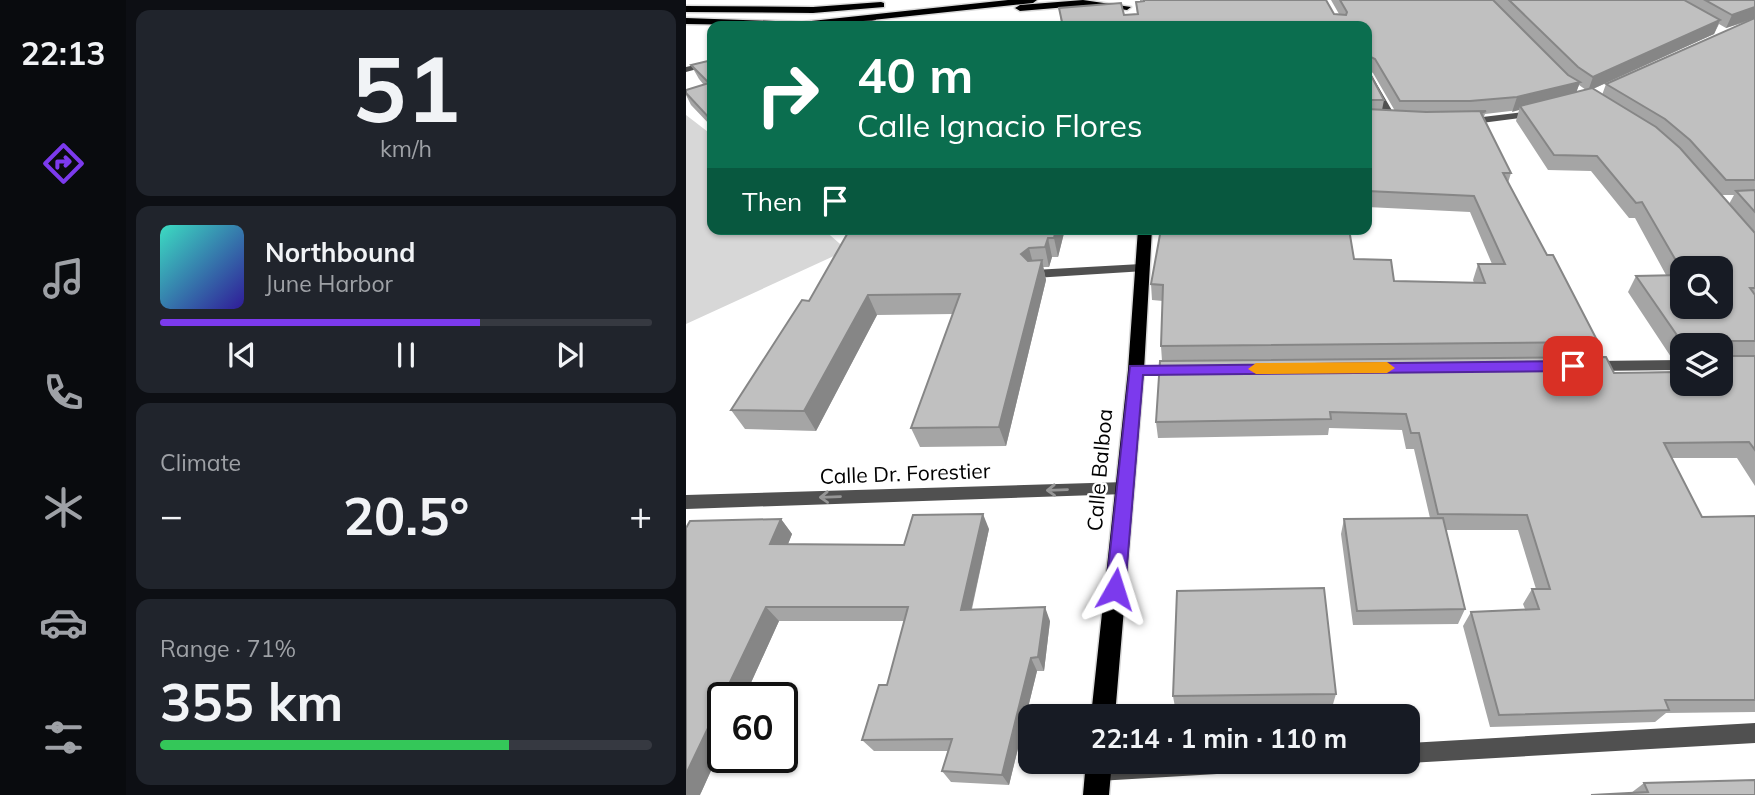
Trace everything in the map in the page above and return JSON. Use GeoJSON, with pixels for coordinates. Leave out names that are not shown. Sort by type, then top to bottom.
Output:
{"type":"FeatureCollection","features":[{"type":"Feature","properties":{"kind":"main road"},"geometry":{"type":"LineString","coordinates":[[686,9],[813,10],[948,0]]}},
{"type":"Feature","properties":{"kind":"main road"},"geometry":{"type":"LineString","coordinates":[[843,21],[1032,0]]}},
{"type":"Feature","properties":{"kind":"main road"},"geometry":{"type":"LineString","coordinates":[[873,18],[898,21],[1091,2],[1128,8]]}},
{"type":"Feature","properties":{"kind":"main road"},"geometry":{"type":"LineString","coordinates":[[686,21],[707,22]]}},
{"type":"Feature","properties":{"kind":"main road","name":"Calle Balboa"},"geometry":{"type":"LineString","coordinates":[[1104,704],[1136,370],[1144,235]]}},
{"type":"Feature","properties":{"kind":"street"},"geometry":{"type":"LineString","coordinates":[[862,21],[873,18]]}},
{"type":"Feature","properties":{"kind":"street"},"geometry":{"type":"LineString","coordinates":[[686,70],[707,64]]}},
{"type":"Feature","properties":{"kind":"street"},"geometry":{"type":"LineString","coordinates":[[1372,84],[1393,121]]}},
{"type":"Feature","properties":{"kind":"street"},"geometry":{"type":"LineString","coordinates":[[1456,122],[1519,117],[1540,112]]}},
{"type":"Feature","properties":{"kind":"street"},"geometry":{"type":"LineString","coordinates":[[1380,120],[1406,121]]}},
{"type":"Feature","properties":{"kind":"street"},"geometry":{"type":"LineString","coordinates":[[1034,274],[1141,268]]}},
{"type":"Feature","properties":{"kind":"street"},"geometry":{"type":"LineString","coordinates":[[1584,366],[1670,365]]}},
{"type":"Feature","properties":{"kind":"street"},"geometry":{"type":"LineString","coordinates":[[1136,370],[1192,369]]}},
{"type":"Feature","properties":{"kind":"street","name":"Calle Dr. Forestier"},"geometry":{"type":"LineString","coordinates":[[686,502],[1125,488]]}},
{"type":"Feature","properties":{"kind":"street"},"geometry":{"type":"LineString","coordinates":[[1420,752],[1755,733]]}},
{"type":"Feature","properties":{"kind":"street"},"geometry":{"type":"LineString","coordinates":[[1097,776],[1120,774]]}},
{"type":"Feature","properties":{"kind":"shaded area"},"geometry":{"type":"Polygon","coordinates":[[[686,115],[707,131],[707,235],[830,235],[847,250],[686,324],[686,115]]]}},
{"type":"Feature","properties":{"kind":"building"},"geometry":{"type":"Polygon","coordinates":[[[1326,0],[1334,14],[1346,15],[1340,0],[1493,0],[1568,75],[1580,82],[1517,97],[1470,101],[1400,101],[1372,58],[1372,21],[1062,21],[1059,8],[1121,3],[1124,15],[1138,14],[1136,2],[1326,0]]]}},
{"type":"Feature","properties":{"kind":"building"},"geometry":{"type":"Polygon","coordinates":[[[1509,0],[1684,0],[1720,20],[1593,77],[1578,67],[1509,0]]]}},
{"type":"Feature","properties":{"kind":"building"},"geometry":{"type":"Polygon","coordinates":[[[1705,0],[1755,0],[1755,7],[1732,15],[1705,0]]]}},
{"type":"Feature","properties":{"kind":"building"},"geometry":{"type":"Polygon","coordinates":[[[1755,18],[1755,180],[1726,180],[1690,140],[1665,119],[1606,84],[1755,18]]]}},
{"type":"Feature","properties":{"kind":"building"},"geometry":{"type":"Polygon","coordinates":[[[707,61],[707,81],[691,65],[707,61]]]}},
{"type":"Feature","properties":{"kind":"building"},"geometry":{"type":"Polygon","coordinates":[[[1372,77],[1384,100],[1372,100],[1372,77]]]}},
{"type":"Feature","properties":{"kind":"building"},"geometry":{"type":"Polygon","coordinates":[[[707,84],[707,116],[686,93],[686,90],[707,84]]]}},
{"type":"Feature","properties":{"kind":"building"},"geometry":{"type":"Polygon","coordinates":[[[1592,88],[1656,127],[1680,148],[1755,233],[1755,288],[1750,288],[1755,295],[1755,341],[1733,341],[1733,333],[1675,333],[1636,276],[1670,275],[1670,319],[1733,319],[1733,256],[1673,256],[1642,202],[1636,203],[1597,156],[1554,155],[1520,106],[1592,88]]]}},
{"type":"Feature","properties":{"kind":"building"},"geometry":{"type":"Polygon","coordinates":[[[1372,109],[1486,111],[1481,113],[1511,173],[1503,173],[1547,255],[1553,255],[1598,342],[1161,346],[1163,285],[1151,284],[1160,235],[1350,235],[1354,259],[1391,260],[1394,281],[1485,283],[1478,264],[1505,264],[1474,196],[1372,191],[1372,109]]]}},
{"type":"Feature","properties":{"kind":"building"},"geometry":{"type":"Polygon","coordinates":[[[1755,190],[1755,212],[1736,191],[1755,190]]]}},
{"type":"Feature","properties":{"kind":"building"},"geometry":{"type":"Polygon","coordinates":[[[847,235],[1055,235],[1054,238],[1048,238],[1045,247],[1029,248],[1021,254],[1028,261],[1042,260],[999,427],[911,428],[960,294],[868,295],[804,411],[731,410],[802,300],[809,301],[847,235]]]}},
{"type":"Feature","properties":{"kind":"building"},"geometry":{"type":"Polygon","coordinates":[[[1733,356],[1755,356],[1755,450],[1749,442],[1664,443],[1702,517],[1755,516],[1755,700],[1665,700],[1669,710],[1499,715],[1471,612],[1539,609],[1532,589],[1550,589],[1527,515],[1438,514],[1419,433],[1411,433],[1406,414],[1330,412],[1331,419],[1156,422],[1160,361],[1606,357],[1614,373],[1670,372],[1670,396],[1733,396],[1733,356]]]}},
{"type":"Feature","properties":{"kind":"building"},"geometry":{"type":"Polygon","coordinates":[[[983,514],[961,610],[1045,607],[1038,657],[1031,658],[1002,775],[942,771],[952,739],[862,740],[879,685],[887,685],[908,607],[766,607],[730,682],[707,682],[707,730],[686,774],[686,528],[690,521],[781,519],[770,544],[904,545],[913,515],[983,514]]]}},
{"type":"Feature","properties":{"kind":"building"},"geometry":{"type":"Polygon","coordinates":[[[1443,518],[1465,609],[1357,611],[1344,519],[1443,518]]]}},
{"type":"Feature","properties":{"kind":"building"},"geometry":{"type":"Polygon","coordinates":[[[1324,588],[1336,694],[1173,696],[1177,591],[1324,588]]]}},
{"type":"Feature","properties":{"kind":"building"},"geometry":{"type":"Polygon","coordinates":[[[1755,780],[1755,795],[1591,795],[1648,792],[1644,783],[1755,780]]]}},
{"type":"Feature","properties":{"kind":"slow traffic"},"geometry":{"type":"LineString","coordinates":[[1256,369],[1387,368]]}},
{"type":"Feature","properties":{"kind":"route"},"geometry":{"type":"LineString","coordinates":[[1115,589],[1136,370],[1573,366]]}}]}
